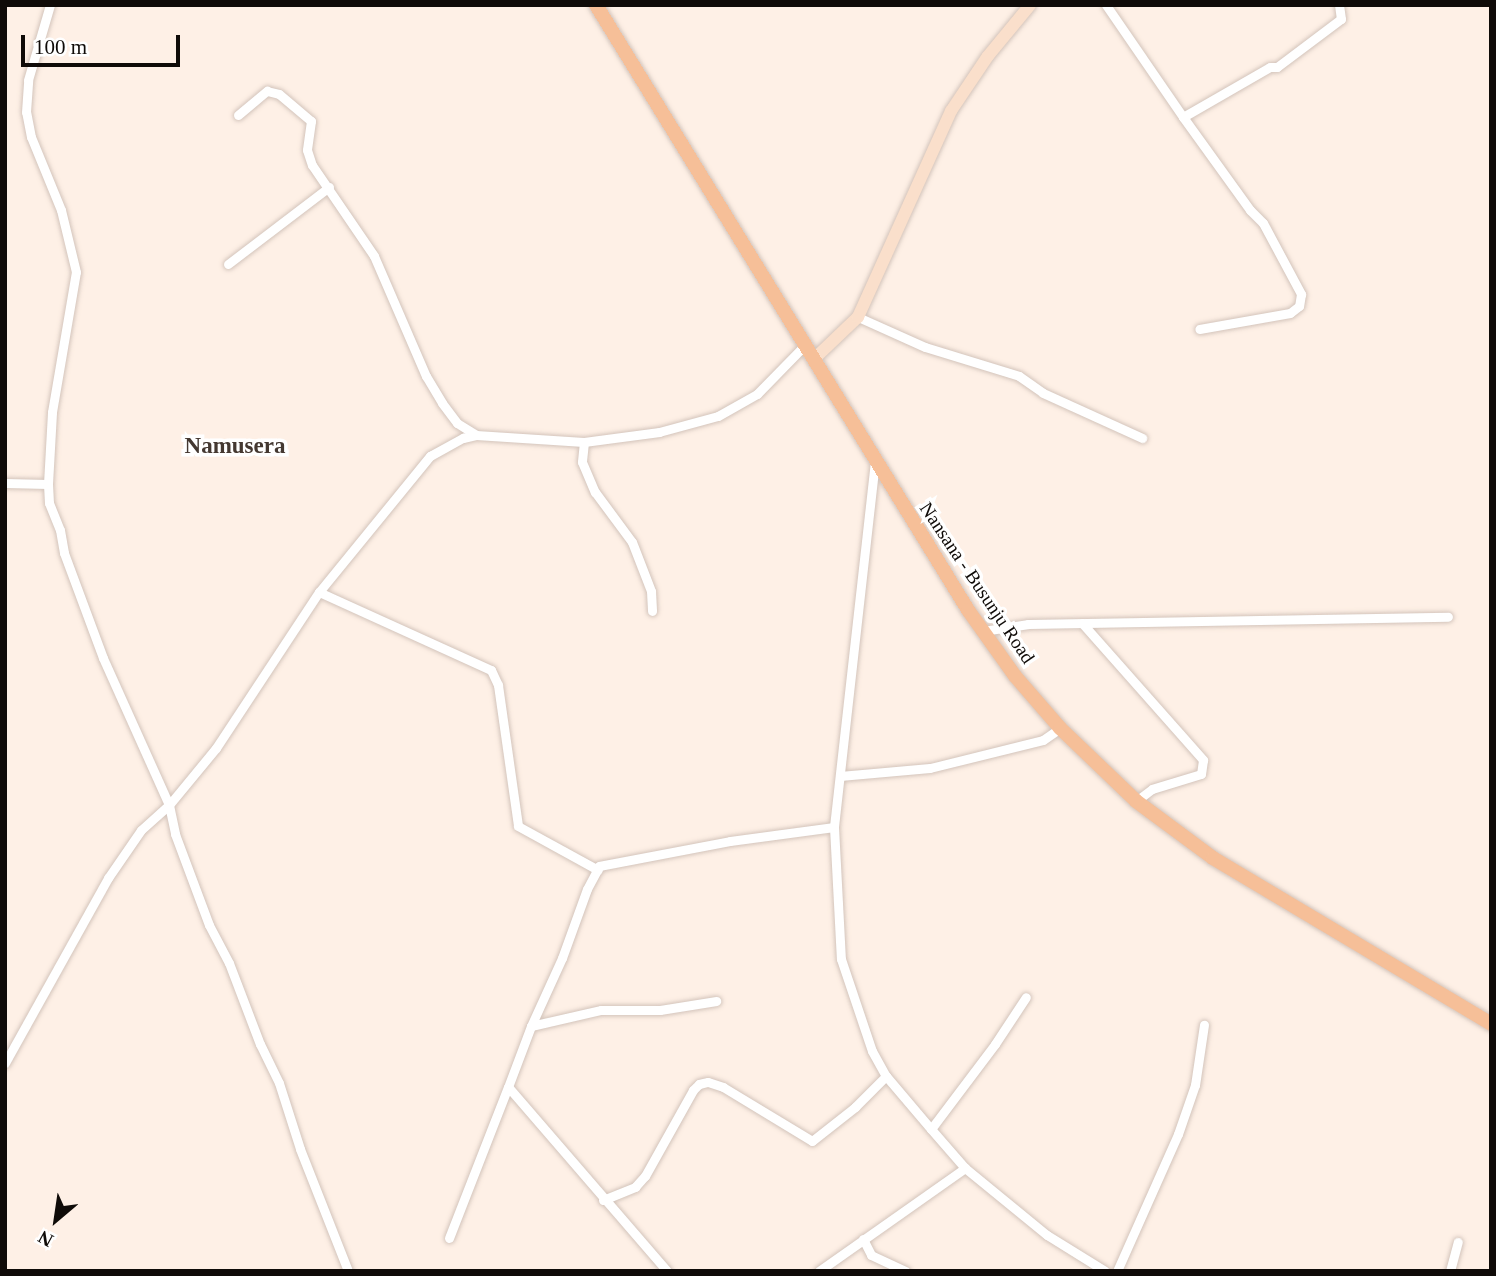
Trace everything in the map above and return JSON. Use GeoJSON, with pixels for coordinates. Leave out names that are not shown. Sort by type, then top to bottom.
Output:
{"type":"FeatureCollection","features":[{"type":"Feature","properties":{"kind":"main road","name":"Nansana - Busunju Road"},"geometry":{"type":"LineString","coordinates":[[596,5],[875,461],[983,631],[1015,676],[1060,728],[1136,801],[1213,859],[1283,903],[1491,1024]]}},
{"type":"Feature","properties":{"kind":"street"},"geometry":{"type":"LineString","coordinates":[[50,5],[28,80],[26,113],[31,137],[61,210],[76,272],[52,412],[49,503],[60,530],[64,553],[103,658],[169,805],[175,834],[209,925],[229,963],[260,1044],[279,1083],[300,1149],[348,1271]]}},
{"type":"Feature","properties":{"kind":"street"},"geometry":{"type":"LineString","coordinates":[[814,359],[859,317],[951,111],[988,56],[1030,5]]}},
{"type":"Feature","properties":{"kind":"street"},"geometry":{"type":"LineString","coordinates":[[1106,5],[1183,117],[1266,228],[1301,294],[1299,306],[1290,313],[1199,329]]}},
{"type":"Feature","properties":{"kind":"street"},"geometry":{"type":"LineString","coordinates":[[1183,117],[1236,85],[1270,67],[1277,67],[1341,19],[1339,5]]}},
{"type":"Feature","properties":{"kind":"street"},"geometry":{"type":"LineString","coordinates":[[238,115],[267,91],[279,94],[311,121],[307,150],[374,256],[426,376],[442,403],[457,423],[476,435]]}},
{"type":"Feature","properties":{"kind":"street"},"geometry":{"type":"LineString","coordinates":[[228,264],[329,187]]}},
{"type":"Feature","properties":{"kind":"street"},"geometry":{"type":"LineString","coordinates":[[859,317],[925,347],[1019,376],[1043,393],[1142,438]]}},
{"type":"Feature","properties":{"kind":"street"},"geometry":{"type":"LineString","coordinates":[[5,1063],[108,878],[141,830],[169,805],[238,719],[319,592],[429,456],[463,438],[476,435],[584,442],[659,432],[718,416],[757,394],[805,345]]}},
{"type":"Feature","properties":{"kind":"street"},"geometry":{"type":"LineString","coordinates":[[584,442],[582,462],[595,492],[632,542],[651,591],[652,611]]}},
{"type":"Feature","properties":{"kind":"street"},"geometry":{"type":"LineString","coordinates":[[875,461],[834,827],[841,960],[867,1039],[886,1076],[965,1168],[1047,1236],[1105,1271]]}},
{"type":"Feature","properties":{"kind":"street"},"geometry":{"type":"LineString","coordinates":[[5,482],[48,484]]}},
{"type":"Feature","properties":{"kind":"street"},"geometry":{"type":"LineString","coordinates":[[319,592],[471,658],[491,670],[498,685],[518,826],[598,870]]}},
{"type":"Feature","properties":{"kind":"street"},"geometry":{"type":"LineString","coordinates":[[983,631],[1028,624],[1448,617]]}},
{"type":"Feature","properties":{"kind":"street"},"geometry":{"type":"LineString","coordinates":[[1082,623],[1203,760],[1200,774],[1152,789],[1136,801]]}},
{"type":"Feature","properties":{"kind":"street"},"geometry":{"type":"LineString","coordinates":[[839,776],[930,768],[1043,740],[1060,728]]}},
{"type":"Feature","properties":{"kind":"street"},"geometry":{"type":"LineString","coordinates":[[449,1238],[531,1026],[562,958],[587,889],[598,870],[606,863],[781,832],[834,827]]}},
{"type":"Feature","properties":{"kind":"street"},"geometry":{"type":"LineString","coordinates":[[931,1129],[981,1064],[1026,997]]}},
{"type":"Feature","properties":{"kind":"street"},"geometry":{"type":"LineString","coordinates":[[531,1026],[601,1010],[660,1010],[716,1001]]}},
{"type":"Feature","properties":{"kind":"street"},"geometry":{"type":"LineString","coordinates":[[1117,1271],[1178,1134],[1195,1085],[1204,1025]]}},
{"type":"Feature","properties":{"kind":"street"},"geometry":{"type":"LineString","coordinates":[[603,1200],[635,1187],[645,1176],[692,1090],[699,1084],[708,1082],[723,1087],[812,1141],[855,1107],[886,1076]]}},
{"type":"Feature","properties":{"kind":"street"},"geometry":{"type":"LineString","coordinates":[[508,1087],[667,1271]]}},
{"type":"Feature","properties":{"kind":"street"},"geometry":{"type":"LineString","coordinates":[[819,1271],[965,1168]]}},
{"type":"Feature","properties":{"kind":"street"},"geometry":{"type":"LineString","coordinates":[[863,1239],[871,1255],[906,1271]]}},
{"type":"Feature","properties":{"kind":"street"},"geometry":{"type":"LineString","coordinates":[[1450,1271],[1458,1242]]}},
{"type":"Feature","properties":{"kind":"district","name":"Namusera"},"geometry":{"type":"Point","coordinates":[235,446]}}]}
